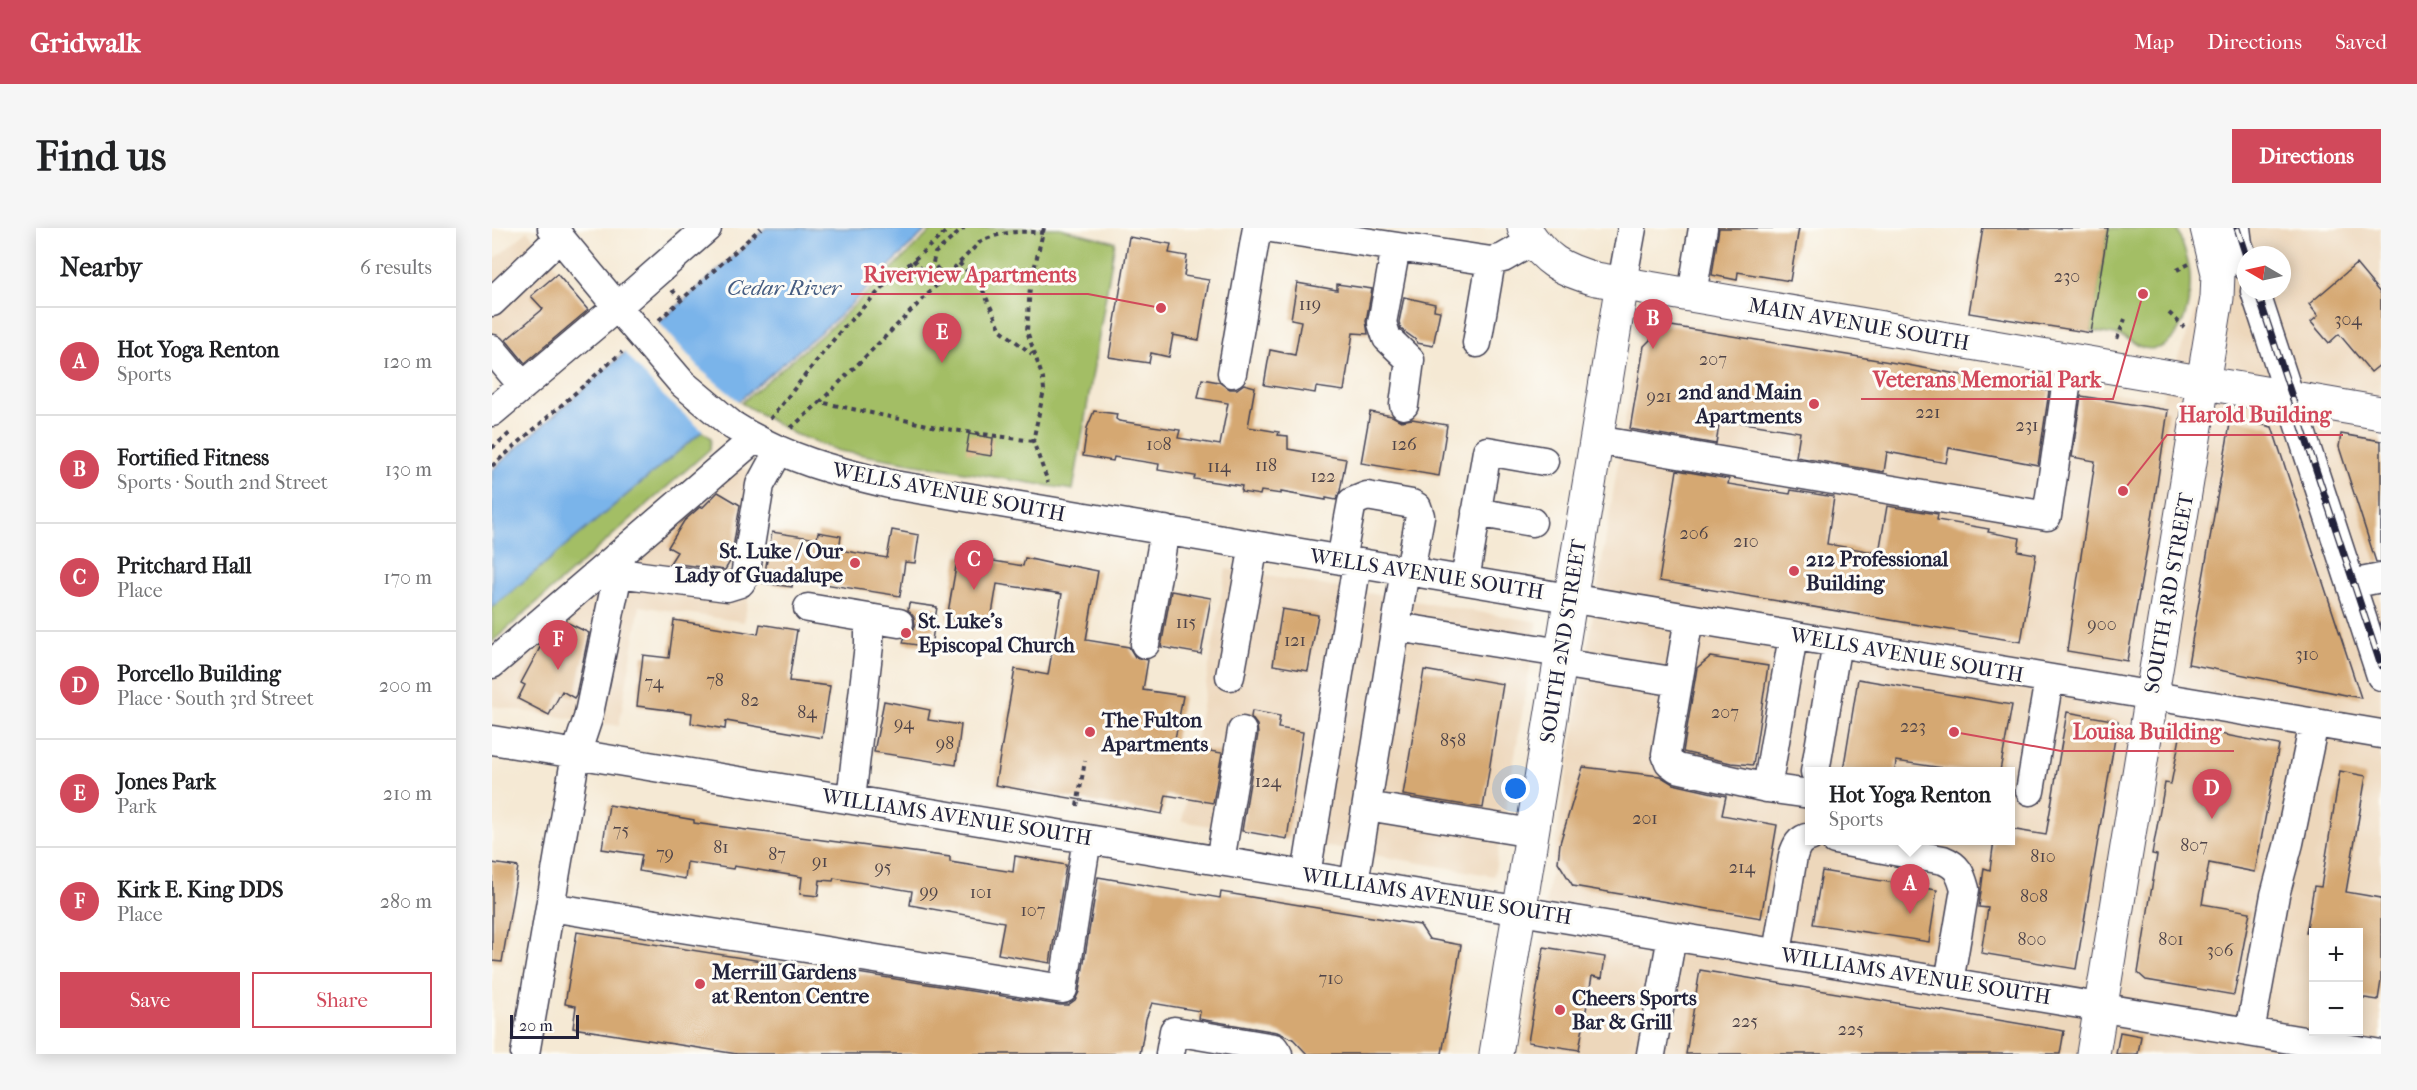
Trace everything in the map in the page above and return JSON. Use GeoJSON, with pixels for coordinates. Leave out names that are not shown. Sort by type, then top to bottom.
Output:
{"type":"FeatureCollection","features":[{"type":"Feature","properties":{"kind":"main road","name":"SOUTH 3RD STREET"},"geometry":{"type":"LineString","coordinates":[[2093,1054],[2205,383],[2217,298],[2219,267],[2207,228]]}},
{"type":"Feature","properties":{"kind":"main road","name":"MAIN AVENUE SOUTH"},"geometry":{"type":"LineString","coordinates":[[1528,235],[1552,261],[1574,273],[1596,279],[2381,413]]}},
{"type":"Feature","properties":{"kind":"main road","name":"SOUTH 2ND STREET"},"geometry":{"type":"LineString","coordinates":[[1496,1054],[1622,283]]}},
{"type":"Feature","properties":{"kind":"street"},"geometry":{"type":"LineString","coordinates":[[492,412],[523,386],[623,314],[707,228]]}},
{"type":"Feature","properties":{"kind":"street"},"geometry":{"type":"LineString","coordinates":[[1232,373],[1257,228]]}},
{"type":"Feature","properties":{"kind":"street"},"geometry":{"type":"LineString","coordinates":[[1271,228],[1335,233],[1396,247],[1491,261],[1496,261],[1528,235]]}},
{"type":"Feature","properties":{"kind":"street","name":"SOUTH 2ND STREET"},"geometry":{"type":"LineString","coordinates":[[1622,283],[1632,228]]}},
{"type":"Feature","properties":{"kind":"street"},"geometry":{"type":"LineString","coordinates":[[1692,295],[1703,228]]}},
{"type":"Feature","properties":{"kind":"street"},"geometry":{"type":"LineString","coordinates":[[2219,267],[2238,244],[2236,228]]}},
{"type":"Feature","properties":{"kind":"street"},"geometry":{"type":"LineString","coordinates":[[492,302],[556,233]]}},
{"type":"Feature","properties":{"kind":"street","name":"WELLS AVENUE SOUTH"},"geometry":{"type":"LineString","coordinates":[[556,233],[682,383],[763,437],[826,469],[894,484],[2381,734]]}},
{"type":"Feature","properties":{"kind":"street"},"geometry":{"type":"LineString","coordinates":[[1396,247],[1382,324],[1387,338],[1410,360],[1404,405]]}},
{"type":"Feature","properties":{"kind":"street"},"geometry":{"type":"LineString","coordinates":[[1477,343],[1491,261]]}},
{"type":"Feature","properties":{"kind":"street"},"geometry":{"type":"LineString","coordinates":[[2257,300],[2381,676]]}},
{"type":"Feature","properties":{"kind":"street"},"geometry":{"type":"LineString","coordinates":[[492,349],[523,386]]}},
{"type":"Feature","properties":{"kind":"street"},"geometry":{"type":"LineString","coordinates":[[1596,440],[2047,516],[2070,360]]}},
{"type":"Feature","properties":{"kind":"street"},"geometry":{"type":"LineString","coordinates":[[617,566],[727,587],[740,583],[745,576],[760,485],[763,437]]}},
{"type":"Feature","properties":{"kind":"street"},"geometry":{"type":"LineString","coordinates":[[492,664],[617,566],[763,437]]}},
{"type":"Feature","properties":{"kind":"street"},"geometry":{"type":"LineString","coordinates":[[1465,580],[1487,450],[1544,460]]}},
{"type":"Feature","properties":{"kind":"street"},"geometry":{"type":"LineString","coordinates":[[1306,875],[1349,561],[1352,502],[1367,496],[1412,504],[1417,507],[1420,516],[1396,627],[1354,883]]}},
{"type":"Feature","properties":{"kind":"street"},"geometry":{"type":"LineString","coordinates":[[1476,512],[1532,522]]}},
{"type":"Feature","properties":{"kind":"street"},"geometry":{"type":"LineString","coordinates":[[1145,644],[1165,530]]}},
{"type":"Feature","properties":{"kind":"street"},"geometry":{"type":"LineString","coordinates":[[1230,676],[1254,545]]}},
{"type":"Feature","properties":{"kind":"street"},"geometry":{"type":"LineString","coordinates":[[525,1054],[576,754],[588,718],[617,566]]}},
{"type":"Feature","properties":{"kind":"street"},"geometry":{"type":"LineString","coordinates":[[2351,584],[2381,578]]}},
{"type":"Feature","properties":{"kind":"street"},"geometry":{"type":"LineString","coordinates":[[808,608],[899,623]]}},
{"type":"Feature","properties":{"kind":"street"},"geometry":{"type":"LineString","coordinates":[[851,800],[869,645],[869,618]]}},
{"type":"Feature","properties":{"kind":"street"},"geometry":{"type":"LineString","coordinates":[[1689,618],[1666,754],[1668,762],[1677,768],[1767,788],[1805,793]]}},
{"type":"Feature","properties":{"kind":"street"},"geometry":{"type":"LineString","coordinates":[[1396,627],[1678,682]]}},
{"type":"Feature","properties":{"kind":"street"},"geometry":{"type":"LineString","coordinates":[[1767,788],[1793,636]]}},
{"type":"Feature","properties":{"kind":"street"},"geometry":{"type":"LineString","coordinates":[[1816,767],[1837,643]]}},
{"type":"Feature","properties":{"kind":"street"},"geometry":{"type":"LineString","coordinates":[[2030,791],[2049,679]]}},
{"type":"Feature","properties":{"kind":"street"},"geometry":{"type":"LineString","coordinates":[[2256,1040],[2275,895],[2289,843],[2314,723]]}},
{"type":"Feature","properties":{"kind":"street"},"geometry":{"type":"LineString","coordinates":[[1220,861],[1242,731]]}},
{"type":"Feature","properties":{"kind":"street","name":"WILLIAMS AVENUE SOUTH"},"geometry":{"type":"LineString","coordinates":[[492,740],[2100,1007],[2256,1040],[2328,1050],[2376,1053]]}},
{"type":"Feature","properties":{"kind":"street"},"geometry":{"type":"LineString","coordinates":[[1366,806],[1532,833]]}},
{"type":"Feature","properties":{"kind":"street"},"geometry":{"type":"LineString","coordinates":[[1777,953],[1793,856],[1796,846],[1805,838]]}},
{"type":"Feature","properties":{"kind":"street"},"geometry":{"type":"LineString","coordinates":[[550,907],[1063,989],[1087,839]]}},
{"type":"Feature","properties":{"kind":"street"},"geometry":{"type":"LineString","coordinates":[[1862,845],[1943,860],[1954,865],[1961,875],[1965,889],[1949,982]]}},
{"type":"Feature","properties":{"kind":"street"},"geometry":{"type":"LineString","coordinates":[[1651,1054],[1672,936]]}},
{"type":"Feature","properties":{"kind":"street"},"geometry":{"type":"LineString","coordinates":[[1172,1043],[1274,1048],[1277,1053]]}},
{"type":"Feature","properties":{"kind":"path"},"geometry":{"type":"LineString","coordinates":[[658,320],[761,228]]}},
{"type":"Feature","properties":{"kind":"path"},"geometry":{"type":"LineString","coordinates":[[773,415],[843,328],[913,260],[950,228]]}},
{"type":"Feature","properties":{"kind":"path"},"geometry":{"type":"LineString","coordinates":[[944,277],[933,263],[935,253],[964,228]]}},
{"type":"Feature","properties":{"kind":"path"},"geometry":{"type":"LineString","coordinates":[[763,437],[820,402],[981,241],[1000,233],[1043,230],[1030,286],[1027,332],[1043,379],[1044,390],[1033,441],[1048,482]]}},
{"type":"Feature","properties":{"kind":"path"},"geometry":{"type":"LineString","coordinates":[[913,260],[936,285]]}},
{"type":"Feature","properties":{"kind":"path"},"geometry":{"type":"LineString","coordinates":[[959,263],[980,284],[1001,330],[1033,355]]}},
{"type":"Feature","properties":{"kind":"path"},"geometry":{"type":"LineString","coordinates":[[2176,270],[2219,267]]}},
{"type":"Feature","properties":{"kind":"path"},"geometry":{"type":"LineString","coordinates":[[2169,313],[2186,329]]}},
{"type":"Feature","properties":{"kind":"path"},"geometry":{"type":"LineString","coordinates":[[2117,339],[2125,319]]}},
{"type":"Feature","properties":{"kind":"path"},"geometry":{"type":"LineString","coordinates":[[492,466],[623,351]]}},
{"type":"Feature","properties":{"kind":"path"},"geometry":{"type":"LineString","coordinates":[[820,402],[946,429],[1033,441]]}},
{"type":"Feature","properties":{"kind":"path"},"geometry":{"type":"LineString","coordinates":[[1077,806],[1085,760]]}},
{"type":"Feature","properties":{"kind":"shaded area"},"geometry":{"type":"Polygon","coordinates":[[[2229,228],[2381,228],[2381,1054],[1521,1054],[1642,317],[2161,400],[2229,228]]]}},
{"type":"Feature","properties":{"kind":"shaded area"},"geometry":{"type":"Polygon","coordinates":[[[528,231],[594,316],[514,382],[492,353],[492,261],[528,231]]]}},
{"type":"Feature","properties":{"kind":"shaded area"},"geometry":{"type":"Polygon","coordinates":[[[737,465],[771,482],[744,622],[640,606],[619,726],[492,706],[492,676],[737,465]]]}},
{"type":"Feature","properties":{"kind":"shaded area"},"geometry":{"type":"Polygon","coordinates":[[[1226,569],[1538,622],[1494,876],[1182,821],[1226,569]]]}},
{"type":"Feature","properties":{"kind":"green space"},"geometry":{"type":"Polygon","coordinates":[[[934,228],[1060,228],[1115,242],[1073,490],[839,451],[794,434],[741,403],[836,323],[934,228]]]}},
{"type":"Feature","properties":{"kind":"green space"},"geometry":{"type":"Polygon","coordinates":[[[2108,228],[2177,228],[2190,271],[2189,300],[2181,325],[2167,344],[2156,348],[2144,348],[2123,337],[2091,331],[2108,228]]]}},
{"type":"Feature","properties":{"kind":"green space"},"geometry":{"type":"Polygon","coordinates":[[[702,431],[711,438],[710,449],[492,642],[492,608],[702,431]]]}},
{"type":"Feature","properties":{"kind":"water","name":"Cedar River"},"geometry":{"type":"Polygon","coordinates":[[[766,228],[928,228],[836,319],[492,608],[492,470],[766,228]]]}},
{"type":"Feature","properties":{"kind":"pier"},"geometry":{"type":"Polygon","coordinates":[[[657,320],[701,370],[741,403],[705,433],[658,391],[623,350],[657,320]]]}},
{"type":"Feature","properties":{"kind":"building"},"geometry":{"type":"Polygon","coordinates":[[[1719,228],[1799,228],[1790,281],[1738,272],[1737,280],[1712,275],[1719,228]]]}},
{"type":"Feature","properties":{"kind":"building"},"geometry":{"type":"Polygon","coordinates":[[[1983,228],[2108,228],[2091,333],[1969,313],[1983,228]]]}},
{"type":"Feature","properties":{"kind":"building"},"geometry":{"type":"Polygon","coordinates":[[[1129,237],[1171,244],[1169,253],[1187,256],[1184,276],[1209,280],[1199,340],[1173,335],[1169,357],[1151,353],[1149,363],[1109,357],[1129,237]]]}},
{"type":"Feature","properties":{"kind":"building"},"geometry":{"type":"Polygon","coordinates":[[[2356,264],[2381,294],[2381,364],[2371,372],[2339,334],[2329,343],[2311,322],[2318,316],[2309,304],[2356,264]]]}},
{"type":"Feature","properties":{"kind":"building"},"geometry":{"type":"Polygon","coordinates":[[[557,274],[588,310],[525,363],[506,340],[543,309],[531,296],[557,274]]]}},
{"type":"Feature","properties":{"kind":"building"},"geometry":{"type":"Polygon","coordinates":[[[1297,283],[1337,290],[1337,284],[1372,289],[1366,321],[1368,334],[1353,333],[1344,391],[1316,387],[1315,393],[1264,385],[1270,350],[1295,355],[1301,321],[1291,319],[1297,283]]]}},
{"type":"Feature","properties":{"kind":"building"},"geometry":{"type":"Polygon","coordinates":[[[1404,297],[1435,304],[1434,310],[1440,311],[1433,346],[1417,343],[1401,329],[1399,322],[1404,297]]]}},
{"type":"Feature","properties":{"kind":"building","name":"2nd and Main Apartments"},"geometry":{"type":"Polygon","coordinates":[[[1665,325],[2049,391],[2038,465],[1949,448],[1946,463],[1887,452],[1884,472],[1796,457],[1800,432],[1720,419],[1716,444],[1630,429],[1644,346],[1665,325]]]}},
{"type":"Feature","properties":{"kind":"building"},"geometry":{"type":"Polygon","coordinates":[[[1202,379],[1219,382],[1230,389],[1237,389],[1244,384],[1255,387],[1248,427],[1279,432],[1278,435],[1288,436],[1288,449],[1346,459],[1336,500],[1281,492],[1281,494],[1261,491],[1260,495],[1241,492],[1242,486],[1194,479],[1195,476],[1158,470],[1159,464],[1114,457],[1113,461],[1083,456],[1087,428],[1094,411],[1117,414],[1116,419],[1119,421],[1180,430],[1178,438],[1220,445],[1228,403],[1198,398],[1202,379]]]}},
{"type":"Feature","properties":{"kind":"building"},"geometry":{"type":"Polygon","coordinates":[[[2081,396],[2168,410],[2150,532],[2127,661],[2067,651],[2095,461],[2072,457],[2081,396]]]}},
{"type":"Feature","properties":{"kind":"building"},"geometry":{"type":"Polygon","coordinates":[[[1370,412],[1392,416],[1401,421],[1412,419],[1447,425],[1439,476],[1361,463],[1370,412]]]}},
{"type":"Feature","properties":{"kind":"building"},"geometry":{"type":"Polygon","coordinates":[[[2231,418],[2272,427],[2361,698],[2188,664],[2231,418]]]}},
{"type":"Feature","properties":{"kind":"building"},"geometry":{"type":"Polygon","coordinates":[[[969,434],[993,438],[991,456],[966,452],[969,434]]]}},
{"type":"Feature","properties":{"kind":"building"},"geometry":{"type":"Polygon","coordinates":[[[2341,434],[2381,441],[2381,562],[2376,562],[2339,447],[2341,434]]]}},
{"type":"Feature","properties":{"kind":"building"},"geometry":{"type":"Polygon","coordinates":[[[1677,470],[1729,479],[1728,484],[1790,494],[1791,490],[1834,497],[1827,544],[1879,553],[1887,506],[1938,514],[1937,520],[1989,529],[1988,532],[2020,538],[2018,551],[2036,554],[2021,642],[1659,581],[1677,470]]]}},
{"type":"Feature","properties":{"kind":"building"},"geometry":{"type":"Polygon","coordinates":[[[718,492],[740,505],[731,560],[725,570],[670,563],[677,552],[668,547],[684,521],[718,492]]]}},
{"type":"Feature","properties":{"kind":"building","name":"St. Luke / Our Lady of Guadalupe"},"geometry":{"type":"Polygon","coordinates":[[[892,530],[919,535],[915,563],[905,562],[900,596],[793,579],[792,587],[763,583],[772,532],[817,539],[818,532],[841,536],[839,550],[887,558],[892,530]]]}},
{"type":"Feature","properties":{"kind":"building"},"geometry":{"type":"Polygon","coordinates":[[[958,555],[1023,566],[1025,558],[1098,571],[1086,640],[1129,647],[1135,657],[1148,660],[1143,690],[1183,696],[1174,745],[1222,753],[1213,803],[1166,795],[1162,814],[995,785],[1015,669],[1048,675],[1062,594],[997,584],[990,626],[947,618],[958,555]]]}},
{"type":"Feature","properties":{"kind":"building"},"geometry":{"type":"Polygon","coordinates":[[[1171,591],[1211,598],[1201,654],[1161,647],[1171,591]]]}},
{"type":"Feature","properties":{"kind":"building"},"geometry":{"type":"Polygon","coordinates":[[[909,603],[937,607],[931,647],[903,643],[915,625],[914,617],[908,610],[909,603]]]}},
{"type":"Feature","properties":{"kind":"building"},"geometry":{"type":"Polygon","coordinates":[[[1282,609],[1318,615],[1308,671],[1273,665],[1282,609]]]}},
{"type":"Feature","properties":{"kind":"building"},"geometry":{"type":"Polygon","coordinates":[[[674,620],[758,634],[760,624],[797,630],[789,681],[830,686],[822,738],[726,721],[725,729],[691,723],[692,713],[637,706],[643,655],[669,658],[674,620]]]}},
{"type":"Feature","properties":{"kind":"building"},"geometry":{"type":"Polygon","coordinates":[[[566,622],[589,633],[576,695],[574,698],[562,691],[549,715],[518,699],[525,685],[521,683],[543,642],[546,640],[553,643],[566,622]]]}},
{"type":"Feature","properties":{"kind":"building"},"geometry":{"type":"Polygon","coordinates":[[[1710,657],[1768,666],[1753,765],[1731,763],[1683,752],[1697,668],[1710,657]]]}},
{"type":"Feature","properties":{"kind":"building"},"geometry":{"type":"Polygon","coordinates":[[[1424,670],[1503,684],[1483,808],[1403,795],[1424,670]]]}},
{"type":"Feature","properties":{"kind":"building"},"geometry":{"type":"Polygon","coordinates":[[[1858,679],[2012,705],[2001,767],[1936,767],[1896,761],[1895,767],[1844,767],[1858,679]]]}},
{"type":"Feature","properties":{"kind":"building"},"geometry":{"type":"Polygon","coordinates":[[[884,701],[930,710],[928,720],[961,725],[956,765],[874,752],[884,701]]]}},
{"type":"Feature","properties":{"kind":"building"},"geometry":{"type":"Polygon","coordinates":[[[1252,711],[1280,716],[1278,728],[1303,732],[1287,839],[1242,831],[1258,734],[1257,725],[1251,717],[1252,711]]]}},
{"type":"Feature","properties":{"kind":"building"},"geometry":{"type":"Polygon","coordinates":[[[2067,712],[2118,721],[2076,969],[1981,953],[1988,908],[1979,907],[1984,868],[1990,870],[1993,845],[2015,845],[2015,830],[2046,835],[2067,712]]]}},
{"type":"Feature","properties":{"kind":"building"},"geometry":{"type":"Polygon","coordinates":[[[2182,727],[2279,745],[2255,872],[2209,863],[2202,904],[2250,912],[2234,995],[2146,980],[2138,973],[2157,855],[2152,854],[2165,783],[2171,784],[2182,727]]]}},
{"type":"Feature","properties":{"kind":"building"},"geometry":{"type":"Polygon","coordinates":[[[1583,767],[1660,776],[1673,784],[1726,796],[1722,815],[1777,825],[1761,918],[1573,886],[1558,862],[1560,843],[1583,767]]]}},
{"type":"Feature","properties":{"kind":"building"},"geometry":{"type":"Polygon","coordinates":[[[2340,771],[2366,776],[2346,892],[2381,898],[2381,981],[2378,1000],[2363,998],[2363,928],[2309,928],[2309,933],[2306,933],[2314,886],[2321,887],[2340,771]]]}},
{"type":"Feature","properties":{"kind":"building"},"geometry":{"type":"Polygon","coordinates":[[[609,805],[694,820],[694,823],[950,857],[950,862],[1013,872],[1015,856],[1066,865],[1050,963],[998,954],[1004,922],[910,905],[912,891],[834,878],[833,881],[820,880],[818,896],[800,894],[802,877],[734,866],[733,869],[687,862],[685,879],[639,871],[642,855],[602,849],[609,805]]]}},
{"type":"Feature","properties":{"kind":"building"},"geometry":{"type":"Polygon","coordinates":[[[492,863],[518,867],[502,962],[492,961],[492,863]]]}},
{"type":"Feature","properties":{"kind":"building"},"geometry":{"type":"Polygon","coordinates":[[[1822,871],[1937,890],[1929,942],[1813,924],[1822,871]]]}},
{"type":"Feature","properties":{"kind":"building"},"geometry":{"type":"Polygon","coordinates":[[[1098,877],[1220,898],[1221,892],[1420,925],[1429,939],[1461,945],[1442,1054],[1307,1054],[1293,1039],[1277,1032],[1199,1019],[1200,1011],[1152,1003],[1146,1019],[1140,1054],[737,1054],[573,1028],[576,1006],[565,1004],[577,932],[844,974],[845,971],[1068,1005],[1075,1000],[1079,992],[1098,877]]]}},
{"type":"Feature","properties":{"kind":"building","name":"Cheers Sports Bar & Grill"},"geometry":{"type":"Polygon","coordinates":[[[1544,947],[1605,957],[1602,978],[1592,976],[1579,1050],[1528,1042],[1544,947]]]}},
{"type":"Feature","properties":{"kind":"building"},"geometry":{"type":"Polygon","coordinates":[[[1700,970],[2064,1031],[2060,1054],[1686,1054],[1700,970]]]}},
{"type":"Feature","properties":{"kind":"building"},"geometry":{"type":"Polygon","coordinates":[[[2120,1032],[2141,1036],[2138,1054],[2116,1054],[2120,1032]]]}},
{"type":"Feature","properties":{"kind":"railway"},"geometry":{"type":"LineString","coordinates":[[2237,228],[2243,246]]}},
{"type":"Feature","properties":{"kind":"railway"},"geometry":{"type":"LineString","coordinates":[[2260,300],[2381,666]]}},
{"type":"Feature","properties":{"kind":"place","name":"Veterans Memorial Park"},"geometry":{"type":"Point","coordinates":[2143,294]}},
{"type":"Feature","properties":{"kind":"place","name":"Riverview Apartments"},"geometry":{"type":"Point","coordinates":[1161,308]}},
{"type":"Feature","properties":{"kind":"place","name":"Fortified Fitness"},"geometry":{"type":"Point","coordinates":[1653,349]}},
{"type":"Feature","properties":{"kind":"place","name":"Jones Park"},"geometry":{"type":"Point","coordinates":[942,363]}},
{"type":"Feature","properties":{"kind":"place","name":"2nd and Main Apartments"},"geometry":{"type":"Point","coordinates":[1814,404]}},
{"type":"Feature","properties":{"kind":"place","name":"Harold Building"},"geometry":{"type":"Point","coordinates":[2123,491]}},
{"type":"Feature","properties":{"kind":"place","name":"St. Luke / Our Lady of Guadalupe"},"geometry":{"type":"Point","coordinates":[855,563]}},
{"type":"Feature","properties":{"kind":"place","name":"212 Professional Building"},"geometry":{"type":"Point","coordinates":[1794,571]}},
{"type":"Feature","properties":{"kind":"place","name":"Pritchard Hall"},"geometry":{"type":"Point","coordinates":[974,590]}},
{"type":"Feature","properties":{"kind":"place","name":"St. Luke's Episcopal Church"},"geometry":{"type":"Point","coordinates":[906,633]}},
{"type":"Feature","properties":{"kind":"place","name":"Kirk E. King DDS"},"geometry":{"type":"Point","coordinates":[558,670]}},
{"type":"Feature","properties":{"kind":"place","name":"The Fulton Apartments"},"geometry":{"type":"Point","coordinates":[1090,732]}},
{"type":"Feature","properties":{"kind":"place","name":"Louisa Building"},"geometry":{"type":"Point","coordinates":[1954,732]}},
{"type":"Feature","properties":{"kind":"place","name":"Porcello Building"},"geometry":{"type":"Point","coordinates":[2212,819]}},
{"type":"Feature","properties":{"kind":"place","name":"Hot Yoga Renton"},"geometry":{"type":"Point","coordinates":[1910,914]}},
{"type":"Feature","properties":{"kind":"place","name":"Merrill Gardens at Renton Centre"},"geometry":{"type":"Point","coordinates":[700,984]}},
{"type":"Feature","properties":{"kind":"place","name":"Cheers Sports Bar & Grill"},"geometry":{"type":"Point","coordinates":[1560,1010]}}]}
